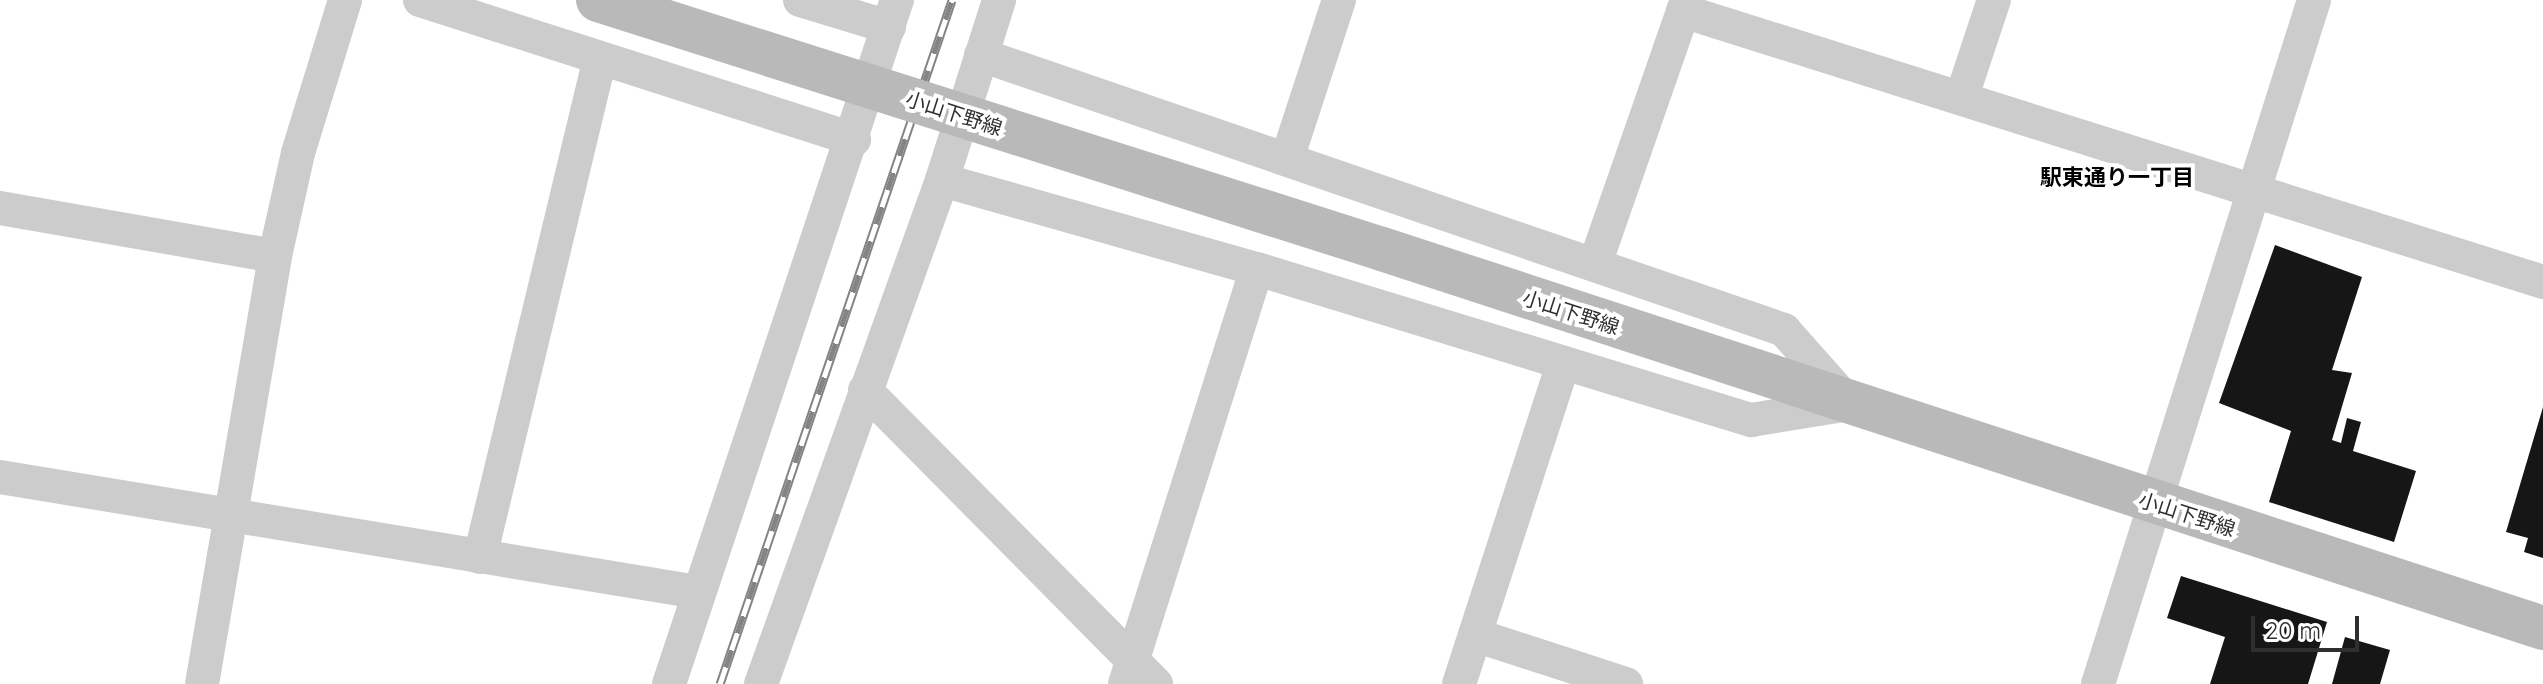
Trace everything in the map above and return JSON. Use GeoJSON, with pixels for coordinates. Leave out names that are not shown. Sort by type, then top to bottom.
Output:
{"type":"FeatureCollection","features":[{"type":"Feature","properties":{"kind":"main road","name":"小山下野線"},"geometry":{"type":"LineString","coordinates":[[598,0],[1382,249],[2154,504],[2543,628]]}},
{"type":"Feature","properties":{"kind":"street"},"geometry":{"type":"LineString","coordinates":[[202,684],[275,256],[298,153],[345,0]]}},
{"type":"Feature","properties":{"kind":"street"},"geometry":{"type":"LineString","coordinates":[[420,0],[854,139]]}},
{"type":"Feature","properties":{"kind":"street"},"geometry":{"type":"LineString","coordinates":[[669,684],[854,139],[893,14],[800,0]]}},
{"type":"Feature","properties":{"kind":"street"},"geometry":{"type":"LineString","coordinates":[[761,684],[942,180],[999,0]]}},
{"type":"Feature","properties":{"kind":"street"},"geometry":{"type":"LineString","coordinates":[[1287,159],[1339,0]]}},
{"type":"Feature","properties":{"kind":"street"},"geometry":{"type":"LineString","coordinates":[[1962,96],[1994,0]]}},
{"type":"Feature","properties":{"kind":"street"},"geometry":{"type":"LineString","coordinates":[[2098,684],[2314,0]]}},
{"type":"Feature","properties":{"kind":"street"},"geometry":{"type":"LineString","coordinates":[[1595,264],[1685,6],[2543,282]]}},
{"type":"Feature","properties":{"kind":"street"},"geometry":{"type":"LineString","coordinates":[[981,55],[1784,330],[1850,404]]}},
{"type":"Feature","properties":{"kind":"street"},"geometry":{"type":"LineString","coordinates":[[480,557],[600,58]]}},
{"type":"Feature","properties":{"kind":"street"},"geometry":{"type":"LineString","coordinates":[[942,180],[1257,269],[1751,420],[1850,404]]}},
{"type":"Feature","properties":{"kind":"street"},"geometry":{"type":"LineString","coordinates":[[0,208],[275,256]]}},
{"type":"Feature","properties":{"kind":"street"},"geometry":{"type":"LineString","coordinates":[[1138,676],[1257,269]]}},
{"type":"Feature","properties":{"kind":"street"},"geometry":{"type":"LineString","coordinates":[[1459,684],[1563,364]]}},
{"type":"Feature","properties":{"kind":"street"},"geometry":{"type":"LineString","coordinates":[[865,390],[1138,676]]}},
{"type":"Feature","properties":{"kind":"street"},"geometry":{"type":"LineString","coordinates":[[0,477],[698,592]]}},
{"type":"Feature","properties":{"kind":"street"},"geometry":{"type":"LineString","coordinates":[[1475,635],[1626,684]]}},
{"type":"Feature","properties":{"kind":"building"},"geometry":{"type":"Polygon","coordinates":[[[2275,245],[2362,277],[2332,370],[2352,373],[2332,440],[2341,443],[2347,418],[2361,422],[2353,451],[2416,471],[2394,542],[2269,502],[2291,431],[2219,403],[2275,245]]]}},
{"type":"Feature","properties":{"kind":"building"},"geometry":{"type":"Polygon","coordinates":[[[2543,407],[2543,558],[2524,552],[2528,538],[2506,532],[2543,407]]]}},
{"type":"Feature","properties":{"kind":"building"},"geometry":{"type":"Polygon","coordinates":[[[2181,576],[2327,622],[2308,684],[2210,684],[2225,637],[2167,618],[2181,576]]]}},
{"type":"Feature","properties":{"kind":"building"},"geometry":{"type":"Polygon","coordinates":[[[2345,637],[2390,650],[2380,684],[2332,684],[2345,637]]]}},
{"type":"Feature","properties":{"kind":"railway"},"geometry":{"type":"LineString","coordinates":[[720,684],[952,0]]}},
{"type":"Feature","properties":{"kind":"district","name":"駅東通り一丁目"},"geometry":{"type":"Point","coordinates":[2117,178]}}]}
